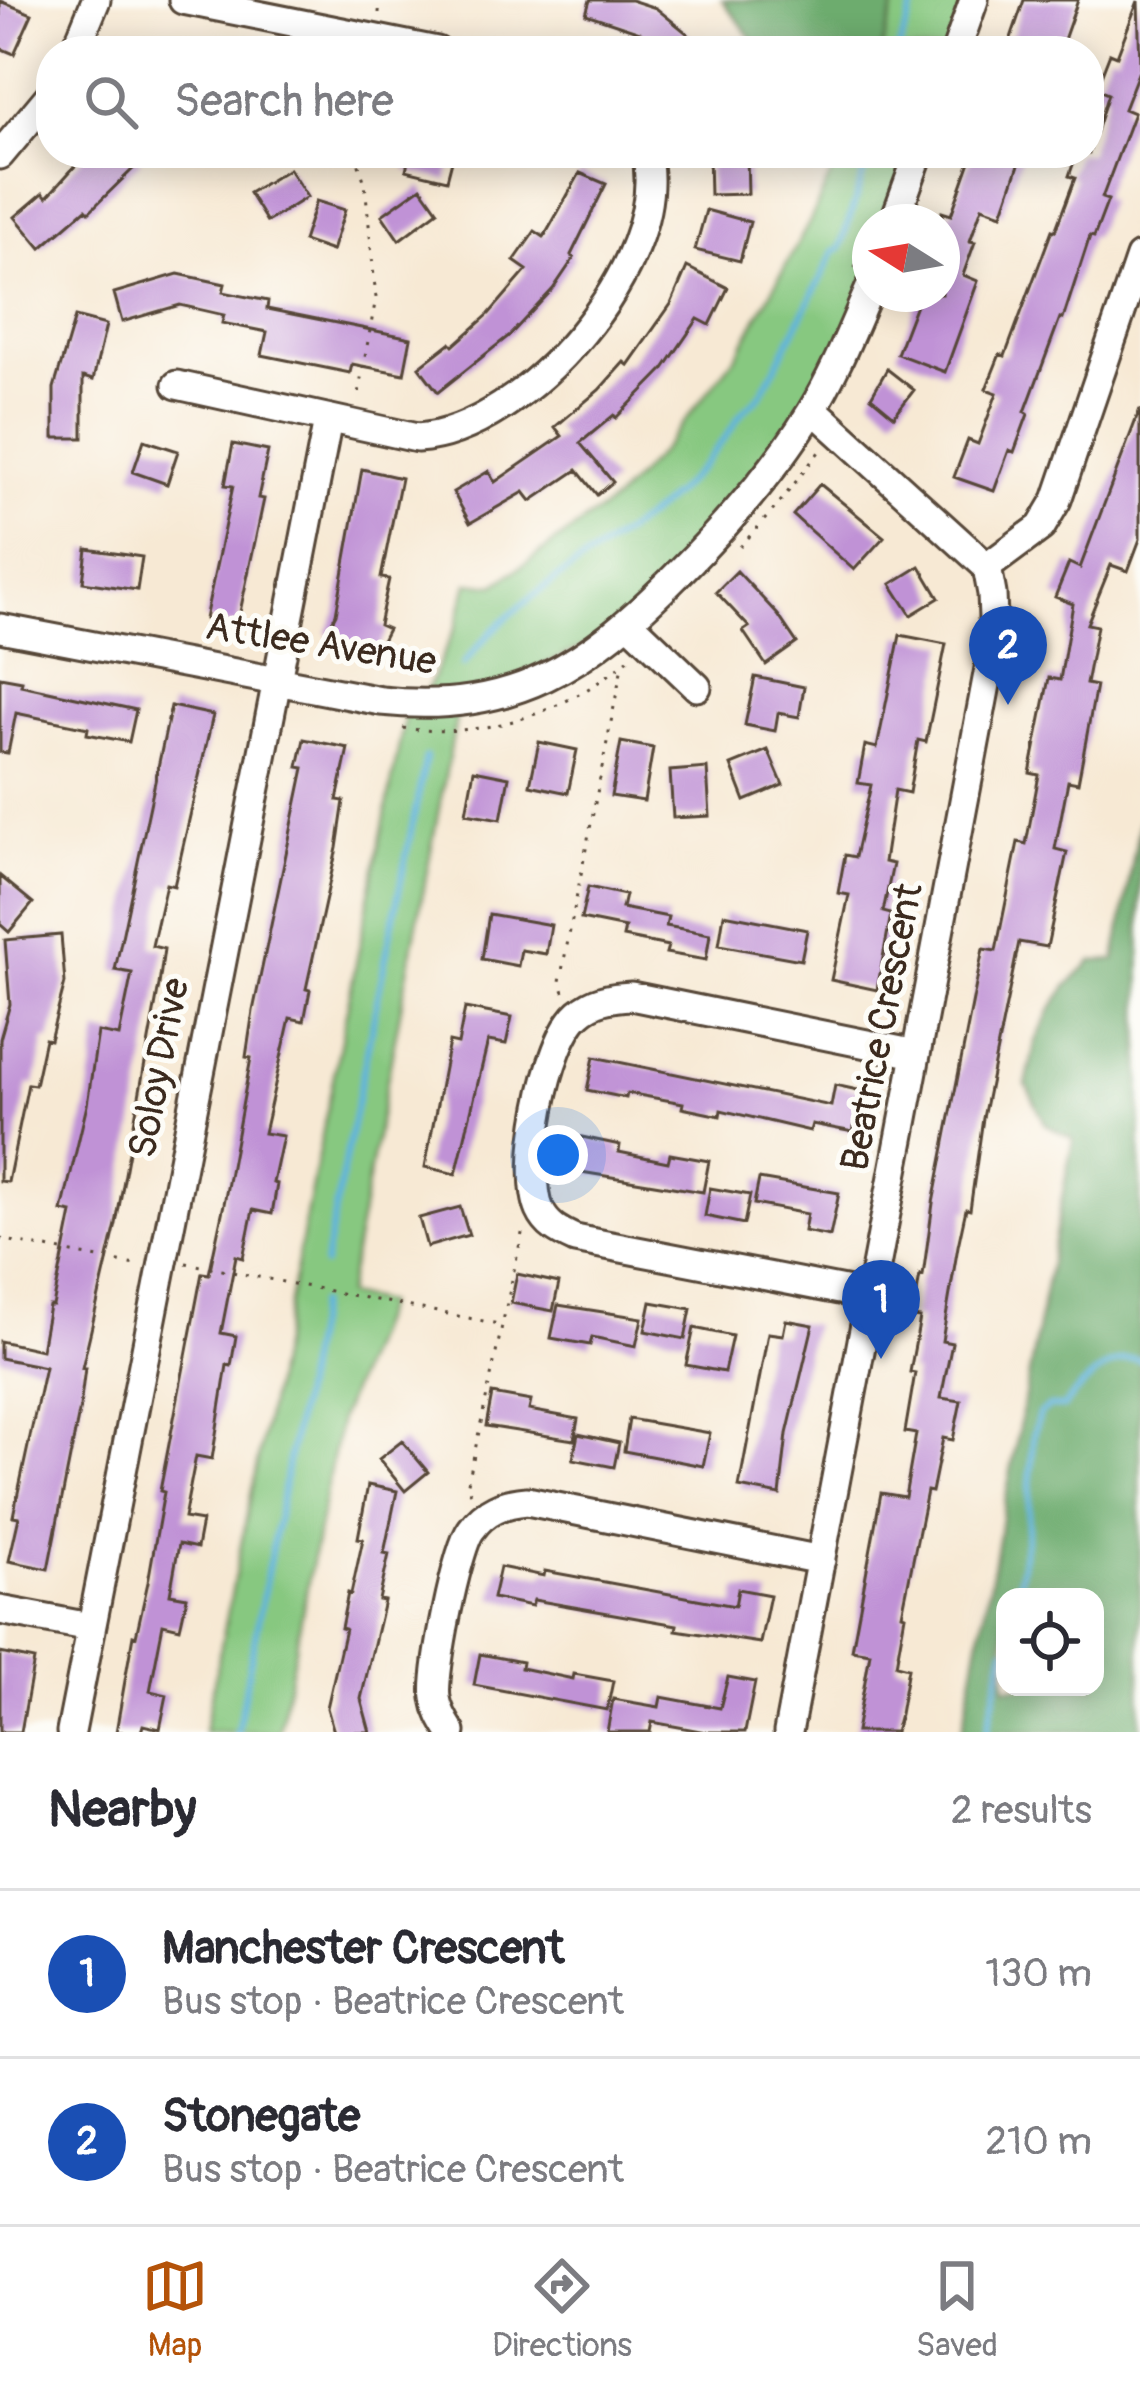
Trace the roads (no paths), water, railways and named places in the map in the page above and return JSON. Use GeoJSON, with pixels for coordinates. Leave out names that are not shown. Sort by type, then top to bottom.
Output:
{"type":"FeatureCollection","features":[{"type":"Feature","properties":{"kind":"street"},"geometry":{"type":"LineString","coordinates":[[81,36],[96,0]]}},
{"type":"Feature","properties":{"kind":"street"},"geometry":{"type":"LineString","coordinates":[[183,0],[337,36]]}},
{"type":"Feature","properties":{"kind":"street"},"geometry":{"type":"LineString","coordinates":[[961,36],[974,0]]}},
{"type":"Feature","properties":{"kind":"street"},"geometry":{"type":"LineString","coordinates":[[0,155],[36,112]]}},
{"type":"Feature","properties":{"kind":"street"},"geometry":{"type":"LineString","coordinates":[[177,386],[340,423],[417,437],[442,436],[512,398],[601,311],[628,267],[648,214],[648,168]]}},
{"type":"Feature","properties":{"kind":"street"},"geometry":{"type":"LineString","coordinates":[[901,204],[914,168]]}},
{"type":"Feature","properties":{"kind":"street"},"geometry":{"type":"LineString","coordinates":[[813,409],[987,567],[1041,527],[1057,500],[1140,256]]}},
{"type":"Feature","properties":{"kind":"street","name":"Attlee Avenue"},"geometry":{"type":"LineString","coordinates":[[0,628],[380,701],[441,705],[554,675],[630,623],[730,519],[784,452],[813,409],[852,304]]}},
{"type":"Feature","properties":{"kind":"street","name":"Soloy Drive"},"geometry":{"type":"LineString","coordinates":[[71,1732],[275,680],[340,423]]}},
{"type":"Feature","properties":{"kind":"street","name":"Beatrice Crescent"},"geometry":{"type":"LineString","coordinates":[[788,1732],[988,683],[994,618],[987,567]]}},
{"type":"Feature","properties":{"kind":"street"},"geometry":{"type":"LineString","coordinates":[[630,623],[697,687]]}},
{"type":"Feature","properties":{"kind":"street"},"geometry":{"type":"LineString","coordinates":[[870,1296],[575,1239],[551,1227],[541,1211],[532,1167],[554,1058],[575,1016],[610,997],[631,996],[916,1054]]}},
{"type":"Feature","properties":{"kind":"street"},"geometry":{"type":"LineString","coordinates":[[451,1732],[442,1718],[435,1682],[460,1554],[468,1533],[485,1514],[506,1502],[527,1501],[820,1561]]}},
{"type":"Feature","properties":{"kind":"street"},"geometry":{"type":"LineString","coordinates":[[0,1610],[90,1627]]}},
{"type":"Feature","properties":{"kind":"waterway"},"geometry":{"type":"LineString","coordinates":[[903,36],[916,0]]}},
{"type":"Feature","properties":{"kind":"waterway"},"geometry":{"type":"LineString","coordinates":[[463,665],[528,600],[675,493],[760,395],[834,251],[840,249],[865,168]]}},
{"type":"Feature","properties":{"kind":"waterway"},"geometry":{"type":"LineString","coordinates":[[324,1265],[426,757]]}},
{"type":"Feature","properties":{"kind":"waterway"},"geometry":{"type":"LineString","coordinates":[[237,1732],[318,1304]]}},
{"type":"Feature","properties":{"kind":"waterway"},"geometry":{"type":"LineString","coordinates":[[1018,1588],[1039,1414],[1049,1407],[1063,1407],[1108,1367],[1140,1360]]}},
{"type":"Feature","properties":{"kind":"waterway"},"geometry":{"type":"LineString","coordinates":[[987,1732],[996,1690]]}},
{"type":"Feature","properties":{"kind":"place","name":"Stonegate"},"geometry":{"type":"Point","coordinates":[1008,705]}},
{"type":"Feature","properties":{"kind":"place","name":"Manchester Crescent"},"geometry":{"type":"Point","coordinates":[881,1359]}}]}
